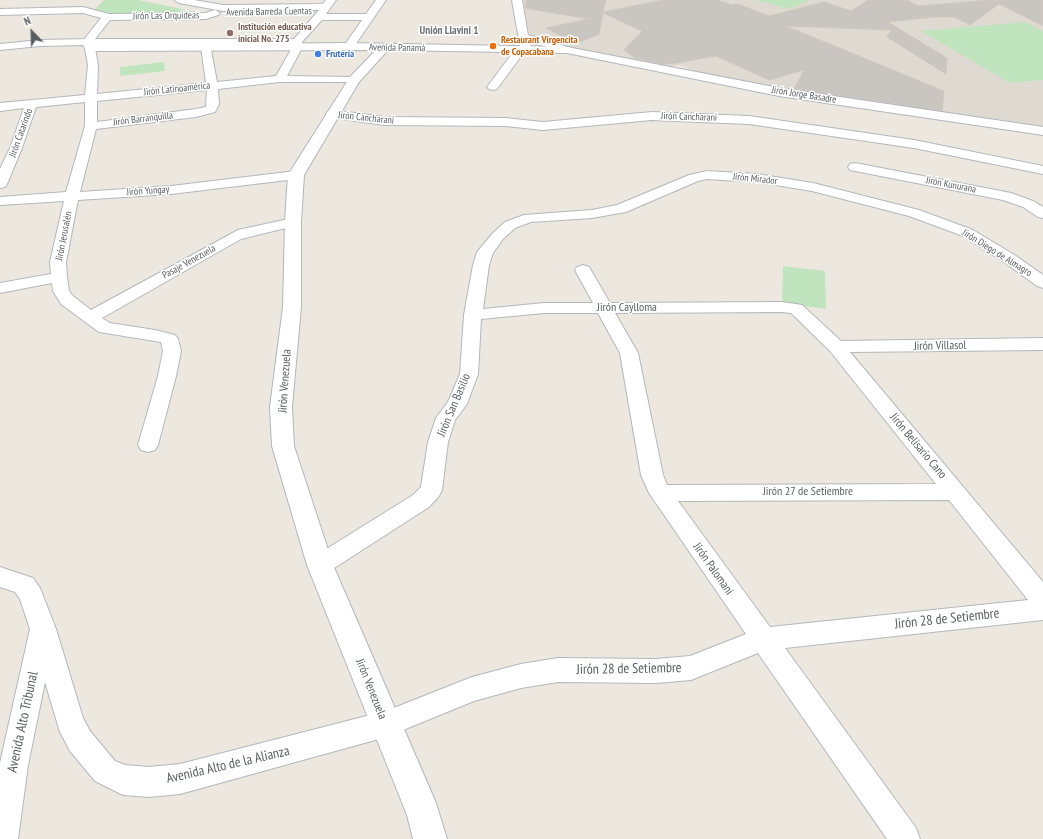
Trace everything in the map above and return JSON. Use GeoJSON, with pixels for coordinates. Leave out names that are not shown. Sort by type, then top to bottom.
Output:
{"type":"FeatureCollection","features":[{"type":"Feature","properties":{"kind":"street","name":"Avenida Barreda Cuentas"},"geometry":{"type":"LineString","coordinates":[[179,0],[222,7],[325,9],[370,16]]}},
{"type":"Feature","properties":{"kind":"street"},"geometry":{"type":"LineString","coordinates":[[349,46],[381,0]]}},
{"type":"Feature","properties":{"kind":"street"},"geometry":{"type":"LineString","coordinates":[[493,87],[523,49],[524,37],[517,0]]}},
{"type":"Feature","properties":{"kind":"street","name":"Jirón Las Orquideas"},"geometry":{"type":"LineString","coordinates":[[0,12],[83,10],[107,17],[206,16],[222,7]]}},
{"type":"Feature","properties":{"kind":"street"},"geometry":{"type":"LineString","coordinates":[[280,79],[298,44],[325,9]]}},
{"type":"Feature","properties":{"kind":"street"},"geometry":{"type":"LineString","coordinates":[[89,45],[107,17]]}},
{"type":"Feature","properties":{"kind":"street"},"geometry":{"type":"LineString","coordinates":[[524,37],[567,50]]}},
{"type":"Feature","properties":{"kind":"street","name":"Avenida Panamá"},"geometry":{"type":"LineString","coordinates":[[0,47],[40,43],[206,47],[298,44]]}},
{"type":"Feature","properties":{"kind":"street","name":"Avenida Panamá"},"geometry":{"type":"LineString","coordinates":[[89,45],[298,44],[384,48],[567,50]]}},
{"type":"Feature","properties":{"kind":"street","name":"Jirón Jerusalén"},"geometry":{"type":"LineString","coordinates":[[89,45],[93,65],[91,126],[72,196],[58,262],[61,291],[67,300],[104,328],[163,337],[169,339],[172,344],[167,376],[148,445]]}},
{"type":"Feature","properties":{"kind":"street"},"geometry":{"type":"LineString","coordinates":[[206,47],[212,85]]}},
{"type":"Feature","properties":{"kind":"street","name":"Jirón Venezuela"},"geometry":{"type":"LineString","coordinates":[[384,48],[354,80],[296,175],[293,222],[292,307],[282,407],[283,446],[320,565],[386,724]]}},
{"type":"Feature","properties":{"kind":"street","name":"Jirón Jorge Basadre"},"geometry":{"type":"LineString","coordinates":[[567,50],[779,92],[1043,131]]}},
{"type":"Feature","properties":{"kind":"street","name":"Jirón Latinoamérica"},"geometry":{"type":"LineString","coordinates":[[0,107],[280,79],[354,80]]}},
{"type":"Feature","properties":{"kind":"street","name":"Jirón Barranquilla"},"geometry":{"type":"LineString","coordinates":[[91,126],[196,113],[210,109],[212,107],[212,85]]}},
{"type":"Feature","properties":{"kind":"street","name":"Jirón Catarindo"},"geometry":{"type":"LineString","coordinates":[[0,184],[16,148],[31,104]]}},
{"type":"Feature","properties":{"kind":"street","name":"Jirón Cancharani"},"geometry":{"type":"LineString","coordinates":[[332,114],[384,121],[505,122],[543,126],[652,116],[736,119],[914,144],[1043,170]]}},
{"type":"Feature","properties":{"kind":"street","name":"Jirón Kunurana"},"geometry":{"type":"LineString","coordinates":[[855,167],[1006,196],[1028,204],[1043,214]]}},
{"type":"Feature","properties":{"kind":"street","name":"Jirón Yungay"},"geometry":{"type":"LineString","coordinates":[[0,201],[171,190],[296,175]]}},
{"type":"Feature","properties":{"kind":"street","name":"Jirón Mirador"},"geometry":{"type":"LineString","coordinates":[[561,215],[592,214],[621,208],[694,178],[707,175],[757,178],[813,187],[899,208],[950,226]]}},
{"type":"Feature","properties":{"kind":"street"},"geometry":{"type":"LineString","coordinates":[[1028,204],[1043,199]]}},
{"type":"Feature","properties":{"kind":"street","name":"Jirón San Basilio"},"geometry":{"type":"LineString","coordinates":[[320,565],[421,501],[431,490],[438,442],[446,418],[457,404],[469,374],[473,315],[480,265],[485,252],[498,236],[510,225],[529,218],[561,215]]}},
{"type":"Feature","properties":{"kind":"street","name":"Pasaje Venezuela"},"geometry":{"type":"LineString","coordinates":[[91,317],[236,236],[243,233],[293,222]]}},
{"type":"Feature","properties":{"kind":"street","name":"Jirón Diego de Almagro"},"geometry":{"type":"LineString","coordinates":[[950,226],[968,233],[1010,259],[1043,283]]}},
{"type":"Feature","properties":{"kind":"street","name":"Jirón Palomani"},"geometry":{"type":"LineString","coordinates":[[583,270],[629,353],[652,475],[660,493],[905,839]]}},
{"type":"Feature","properties":{"kind":"street"},"geometry":{"type":"LineString","coordinates":[[0,288],[59,277]]}},
{"type":"Feature","properties":{"kind":"street","name":"Jirón Caylloma"},"geometry":{"type":"LineString","coordinates":[[473,315],[544,308],[782,307]]}},
{"type":"Feature","properties":{"kind":"street","name":"Jirón Belisario Cano"},"geometry":{"type":"LineString","coordinates":[[782,307],[796,309],[836,347],[1043,600]]}},
{"type":"Feature","properties":{"kind":"street","name":"Jirón Villasol"},"geometry":{"type":"LineString","coordinates":[[836,347],[1043,344]]}},
{"type":"Feature","properties":{"kind":"street","name":"Jirón 27 de Setiembre"},"geometry":{"type":"LineString","coordinates":[[660,493],[956,492]]}},
{"type":"Feature","properties":{"kind":"street","name":"Avenida Alto de la Alianza"},"geometry":{"type":"LineString","coordinates":[[0,577],[24,585],[31,594],[43,629],[70,723],[80,741],[105,771],[123,780],[149,782],[180,779],[386,724]]}},
{"type":"Feature","properties":{"kind":"street","name":"Jirón 28 de Setiembre"},"geometry":{"type":"LineString","coordinates":[[386,724],[472,689],[508,679],[558,670],[656,671],[691,668],[763,639],[1043,609]]}},
{"type":"Feature","properties":{"kind":"street","name":"Avenida Alto Tribunal"},"geometry":{"type":"LineString","coordinates":[[3,839],[14,765],[43,629]]}},
{"type":"Feature","properties":{"kind":"street"},"geometry":{"type":"LineString","coordinates":[[386,724],[424,815],[430,839]]}},
{"type":"Feature","properties":{"kind":"shaded area"},"geometry":{"type":"Polygon","coordinates":[[[523,0],[1043,0],[1043,129],[778,90],[694,73],[686,67],[679,65],[669,67],[530,39],[523,0]]]}},
{"type":"Feature","properties":{"kind":"green space"},"geometry":{"type":"Polygon","coordinates":[[[104,0],[139,0],[205,14],[129,16],[94,10],[104,0]]]}},
{"type":"Feature","properties":{"kind":"green space"},"geometry":{"type":"Polygon","coordinates":[[[755,0],[810,0],[789,9],[755,0]]]}},
{"type":"Feature","properties":{"kind":"green space"},"geometry":{"type":"Polygon","coordinates":[[[1025,22],[1043,31],[1043,80],[1010,83],[921,31],[1025,22]]]}},
{"type":"Feature","properties":{"kind":"green space"},"geometry":{"type":"Polygon","coordinates":[[[164,62],[165,71],[120,76],[120,67],[164,62]]]}},
{"type":"Feature","properties":{"kind":"green space"},"geometry":{"type":"Polygon","coordinates":[[[783,266],[825,271],[826,309],[782,303],[783,266]]]}},
{"type":"Feature","properties":{"kind":"building"},"geometry":{"type":"Polygon","coordinates":[[[526,0],[606,0],[603,12],[663,0],[718,0],[732,5],[738,4],[769,16],[824,2],[851,11],[868,0],[907,0],[918,6],[990,0],[1043,0],[1043,26],[999,4],[970,25],[954,17],[934,17],[888,22],[947,58],[946,74],[887,37],[891,30],[786,26],[944,91],[942,111],[794,89],[804,70],[769,80],[716,56],[677,63],[662,64],[635,58],[624,50],[642,31],[603,13],[599,34],[583,41],[572,42],[546,28],[589,19],[525,8],[526,0]]]}},
{"type":"Feature","properties":{"kind":"place","name":"Institución educativa inicial No. 275"},"geometry":{"type":"Point","coordinates":[230,33]}},
{"type":"Feature","properties":{"kind":"place","name":"Restaurant Virgencita de Copacabana"},"geometry":{"type":"Point","coordinates":[493,46]}},
{"type":"Feature","properties":{"kind":"place","name":"Frutería"},"geometry":{"type":"Point","coordinates":[318,54]}},
{"type":"Feature","properties":{"kind":"district","name":"Unión Llavini 1"},"geometry":{"type":"Point","coordinates":[449,31]}}]}
